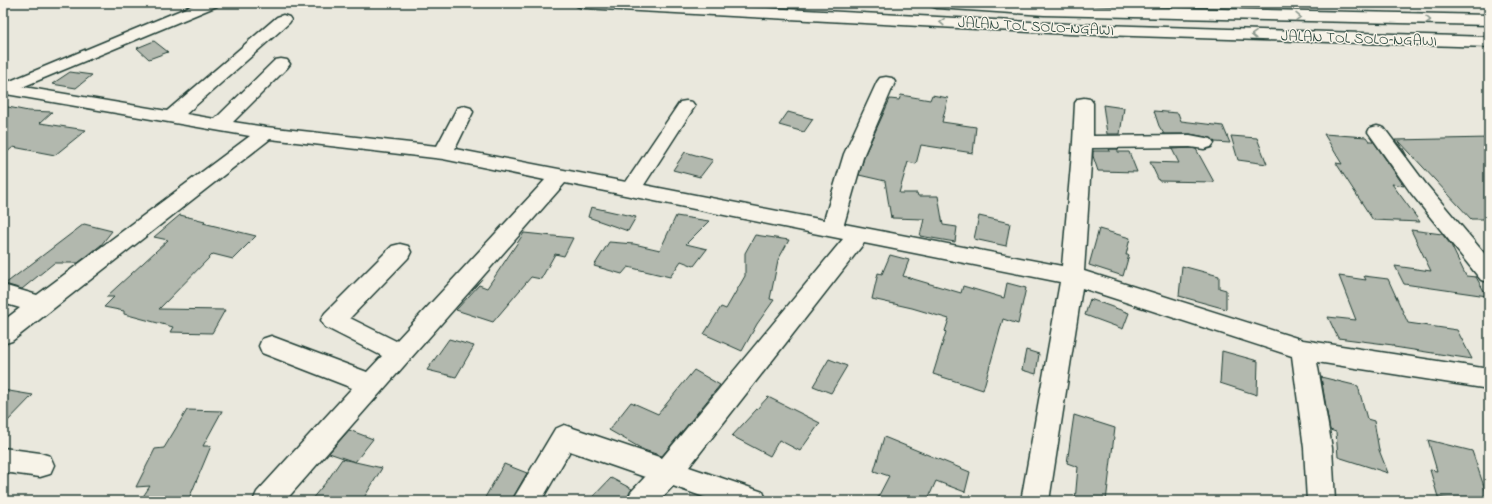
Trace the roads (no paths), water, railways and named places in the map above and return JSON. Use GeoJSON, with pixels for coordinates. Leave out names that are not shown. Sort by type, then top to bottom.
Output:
{"type":"FeatureCollection","features":[{"type":"Feature","properties":{"kind":"main road"},"geometry":{"type":"LineString","coordinates":[[4,90],[211,3]]}},
{"type":"Feature","properties":{"kind":"main road","name":"JALAN TOL SOLO–NGAWI"},"geometry":{"type":"LineString","coordinates":[[583,3],[1062,28],[1489,42]]}},
{"type":"Feature","properties":{"kind":"main road","name":"JALAN TOL SOLO–NGAWI"},"geometry":{"type":"LineString","coordinates":[[937,3],[1044,10],[1489,20]]}},
{"type":"Feature","properties":{"kind":"main road"},"geometry":{"type":"LineString","coordinates":[[170,118],[283,20]]}},
{"type":"Feature","properties":{"kind":"main road"},"geometry":{"type":"LineString","coordinates":[[219,125],[281,64]]}},
{"type":"Feature","properties":{"kind":"main road"},"geometry":{"type":"LineString","coordinates":[[832,230],[854,154],[886,82]]}},
{"type":"Feature","properties":{"kind":"main road"},"geometry":{"type":"LineString","coordinates":[[4,90],[266,133],[443,153],[1072,276],[1303,350],[1489,379]]}},
{"type":"Feature","properties":{"kind":"main road"},"geometry":{"type":"LineString","coordinates":[[1035,501],[1072,276],[1083,142],[1084,103]]}},
{"type":"Feature","properties":{"kind":"main road"},"geometry":{"type":"LineString","coordinates":[[631,190],[686,106]]}},
{"type":"Feature","properties":{"kind":"main road"},"geometry":{"type":"LineString","coordinates":[[443,153],[464,112]]}},
{"type":"Feature","properties":{"kind":"main road"},"geometry":{"type":"LineString","coordinates":[[1377,132],[1418,188],[1489,274]]}},
{"type":"Feature","properties":{"kind":"main road"},"geometry":{"type":"LineString","coordinates":[[3,334],[266,133]]}},
{"type":"Feature","properties":{"kind":"main road"},"geometry":{"type":"LineString","coordinates":[[1083,142],[1190,141],[1204,143]]}},
{"type":"Feature","properties":{"kind":"main road"},"geometry":{"type":"LineString","coordinates":[[267,501],[560,176]]}},
{"type":"Feature","properties":{"kind":"main road"},"geometry":{"type":"LineString","coordinates":[[641,501],[667,473],[858,235]]}},
{"type":"Feature","properties":{"kind":"main road"},"geometry":{"type":"LineString","coordinates":[[400,252],[333,320],[400,354]]}},
{"type":"Feature","properties":{"kind":"main road"},"geometry":{"type":"LineString","coordinates":[[3,294],[41,304]]}},
{"type":"Feature","properties":{"kind":"main road"},"geometry":{"type":"LineString","coordinates":[[270,346],[372,385]]}},
{"type":"Feature","properties":{"kind":"main road"},"geometry":{"type":"LineString","coordinates":[[1303,350],[1318,448],[1321,501]]}},
{"type":"Feature","properties":{"kind":"main road"},"geometry":{"type":"LineString","coordinates":[[526,501],[564,437],[753,501]]}},
{"type":"Feature","properties":{"kind":"main road"},"geometry":{"type":"LineString","coordinates":[[3,460],[40,465]]}}]}
